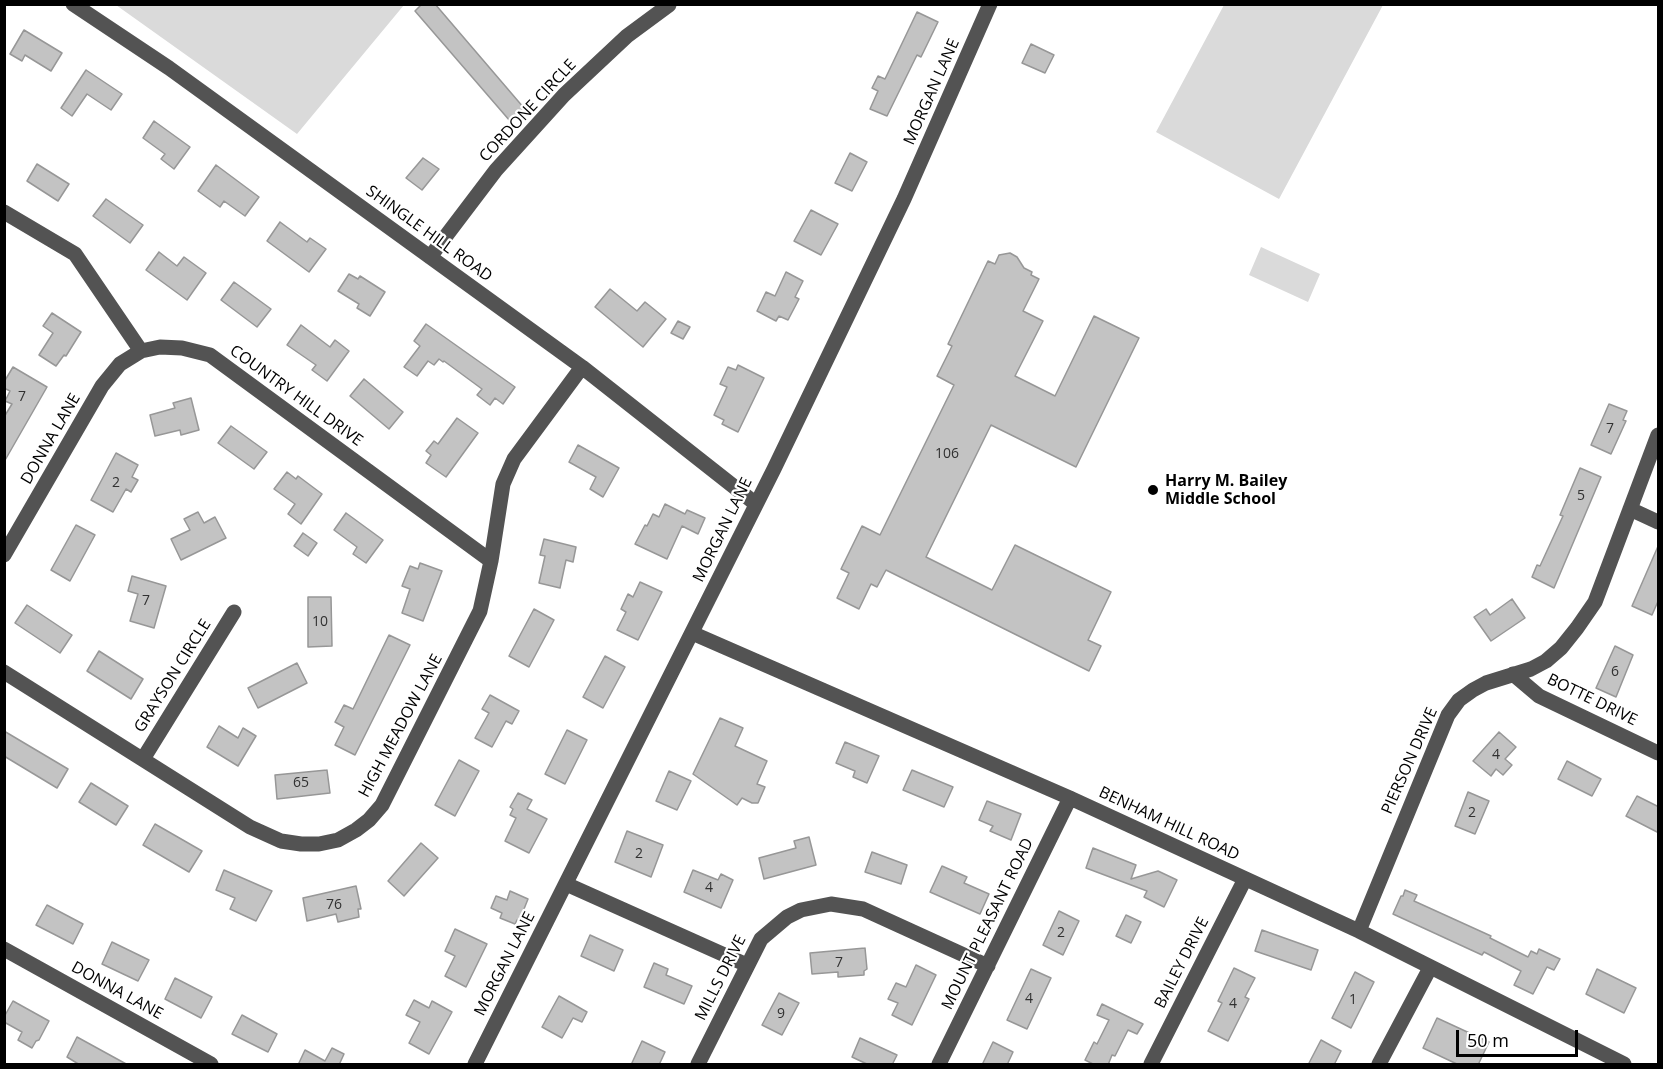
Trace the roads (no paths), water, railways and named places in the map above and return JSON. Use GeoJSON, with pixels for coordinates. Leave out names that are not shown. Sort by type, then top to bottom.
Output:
{"type":"FeatureCollection","features":[{"type":"Feature","properties":{"kind":"street","name":"SHINGLE HILL ROAD"},"geometry":{"type":"LineString","coordinates":[[73,4],[169,68],[582,367],[756,504]]}},
{"type":"Feature","properties":{"kind":"street","name":"MORGAN LANE"},"geometry":{"type":"LineString","coordinates":[[475,1065],[756,504],[904,199],[990,4]]}},
{"type":"Feature","properties":{"kind":"street","name":"CORDONE CIRCLE"},"geometry":{"type":"LineString","coordinates":[[430,257],[496,170],[564,95],[627,36],[669,5]]}},
{"type":"Feature","properties":{"kind":"street"},"geometry":{"type":"LineString","coordinates":[[4,212],[75,254],[141,351]]}},
{"type":"Feature","properties":{"kind":"street","name":"COUNTRY HILL DRIVE"},"geometry":{"type":"LineString","coordinates":[[141,351],[160,347],[182,348],[210,355],[491,561]]}},
{"type":"Feature","properties":{"kind":"street","name":"DONNA LANE"},"geometry":{"type":"LineString","coordinates":[[4,555],[102,386],[120,364],[141,351]]}},
{"type":"Feature","properties":{"kind":"street","name":"HIGH MEADOW LANE"},"geometry":{"type":"LineString","coordinates":[[4,672],[250,827],[281,841],[301,844],[320,844],[338,840],[369,820],[382,805],[480,611],[491,561],[503,484],[514,459],[582,367]]}},
{"type":"Feature","properties":{"kind":"street","name":"PIERSON DRIVE"},"geometry":{"type":"LineString","coordinates":[[1359,931],[1448,715],[1460,700],[1473,690],[1531,669],[1546,661],[1561,648],[1577,628],[1595,602],[1659,435]]}},
{"type":"Feature","properties":{"kind":"street"},"geometry":{"type":"LineString","coordinates":[[1630,509],[1659,522]]}},
{"type":"Feature","properties":{"kind":"street","name":"GRAYSON CIRCLE"},"geometry":{"type":"LineString","coordinates":[[143,759],[234,612]]}},
{"type":"Feature","properties":{"kind":"street","name":"BENHAM HILL ROAD"},"geometry":{"type":"LineString","coordinates":[[692,633],[1070,798],[1359,931],[1623,1065]]}},
{"type":"Feature","properties":{"kind":"street","name":"BOTTE DRIVE"},"geometry":{"type":"LineString","coordinates":[[1513,674],[1539,696],[1659,753]]}},
{"type":"Feature","properties":{"kind":"street","name":"MOUNT PLEASANT ROAD"},"geometry":{"type":"LineString","coordinates":[[939,1065],[1070,798]]}},
{"type":"Feature","properties":{"kind":"street","name":"BAILEY DRIVE"},"geometry":{"type":"LineString","coordinates":[[1151,1065],[1245,879]]}},
{"type":"Feature","properties":{"kind":"street"},"geometry":{"type":"LineString","coordinates":[[566,885],[747,964]]}},
{"type":"Feature","properties":{"kind":"street","name":"MILLS DRIVE"},"geometry":{"type":"LineString","coordinates":[[698,1065],[761,939],[787,917],[801,910],[831,904],[863,909],[988,966]]}},
{"type":"Feature","properties":{"kind":"street","name":"DONNA LANE"},"geometry":{"type":"LineString","coordinates":[[4,949],[211,1065]]}},
{"type":"Feature","properties":{"kind":"street"},"geometry":{"type":"LineString","coordinates":[[1379,1065],[1431,968]]}},
{"type":"Feature","properties":{"kind":"place","name":"Harry M. Bailey Middle School"},"geometry":{"type":"Point","coordinates":[1153,490]}}]}
